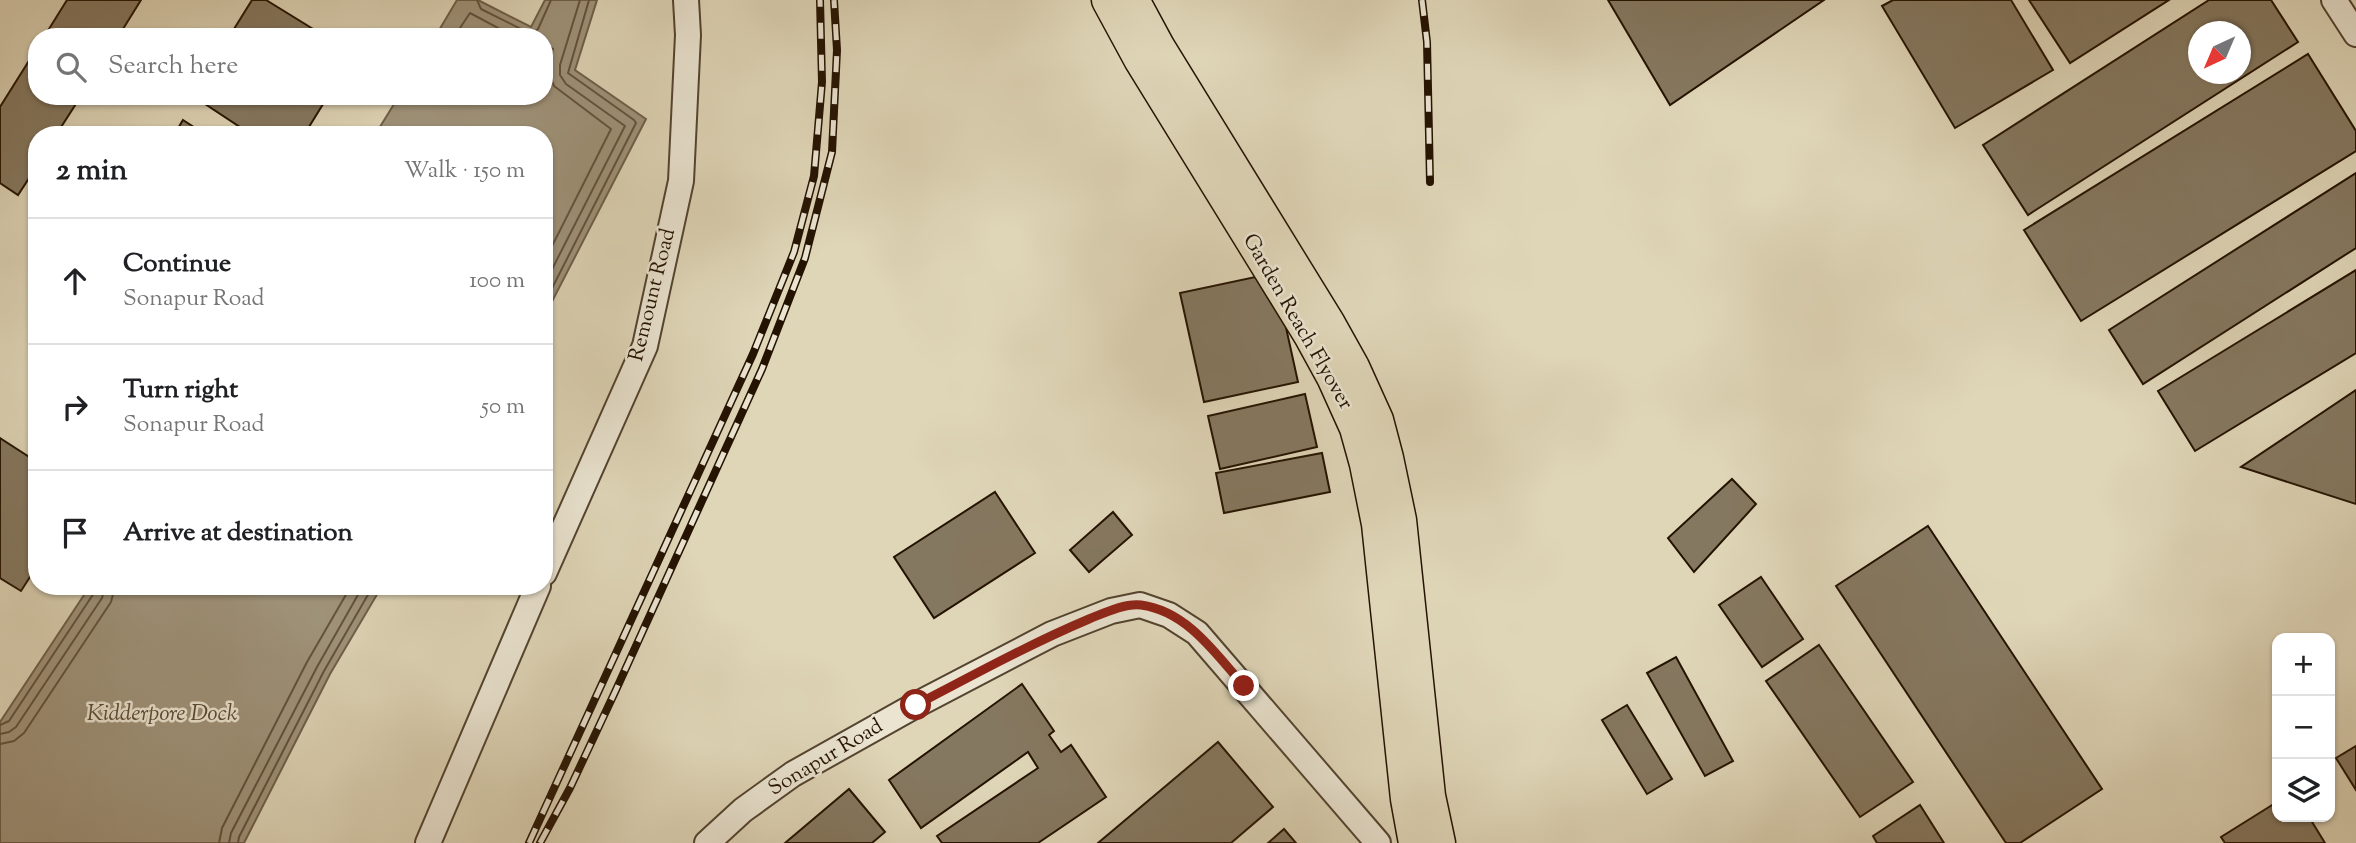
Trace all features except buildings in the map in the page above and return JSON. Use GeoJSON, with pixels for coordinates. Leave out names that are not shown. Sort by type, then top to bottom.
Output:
{"type":"FeatureCollection","features":[{"type":"Feature","properties":{"kind":"main road","name":"Garden Reach Flyover"},"geometry":{"type":"LineString","coordinates":[[1108,0],[1140,59],[1310,335],[1356,428],[1378,524],[1407,799],[1415,843]]}},
{"type":"Feature","properties":{"kind":"main road","name":"Garden Reach Flyover"},"geometry":{"type":"LineString","coordinates":[[1133,0],[1159,48],[1329,324],[1377,420],[1400,520],[1429,796],[1438,843]]}},
{"type":"Feature","properties":{"kind":"street","name":"Remount Road"},"geometry":{"type":"LineString","coordinates":[[553,553],[645,346],[681,181],[688,35],[686,0]]}},
{"type":"Feature","properties":{"kind":"street"},"geometry":{"type":"LineString","coordinates":[[2334,0],[2356,34]]}},
{"type":"Feature","properties":{"kind":"street"},"geometry":{"type":"LineString","coordinates":[[428,843],[534,595]]}},
{"type":"Feature","properties":{"kind":"street","name":"Sonapur Road"},"geometry":{"type":"LineString","coordinates":[[707,843],[743,810],[793,774],[916,705],[1052,634],[1111,611],[1140,605],[1169,615],[1197,633],[1378,843]]}},
{"type":"Feature","properties":{"kind":"water"},"geometry":{"type":"Polygon","coordinates":[[[457,0],[478,0],[531,27],[545,0],[597,0],[575,70],[646,119],[553,300],[553,126],[381,126],[393,105],[553,105],[553,28],[440,28],[457,0]]]}},
{"type":"Feature","properties":{"kind":"water","name":"Kidderpore Dock"},"geometry":{"type":"Polygon","coordinates":[[[84,595],[377,595],[330,674],[244,843],[0,843],[0,722],[84,595]]]}},
{"type":"Feature","properties":{"kind":"railway"},"geometry":{"type":"LineString","coordinates":[[529,843],[753,354],[794,252],[814,176],[822,82],[820,0]]}},
{"type":"Feature","properties":{"kind":"railway"},"geometry":{"type":"LineString","coordinates":[[540,843],[570,788],[615,692],[762,369],[805,258],[832,152],[837,50],[834,0]]}},
{"type":"Feature","properties":{"kind":"railway"},"geometry":{"type":"LineString","coordinates":[[1422,0],[1427,42],[1430,182]]}},
{"type":"Feature","properties":{"kind":"route"},"geometry":{"type":"LineString","coordinates":[[916,705],[1052,634],[1111,611],[1140,605],[1169,615],[1197,633],[1244,686]]}}]}
